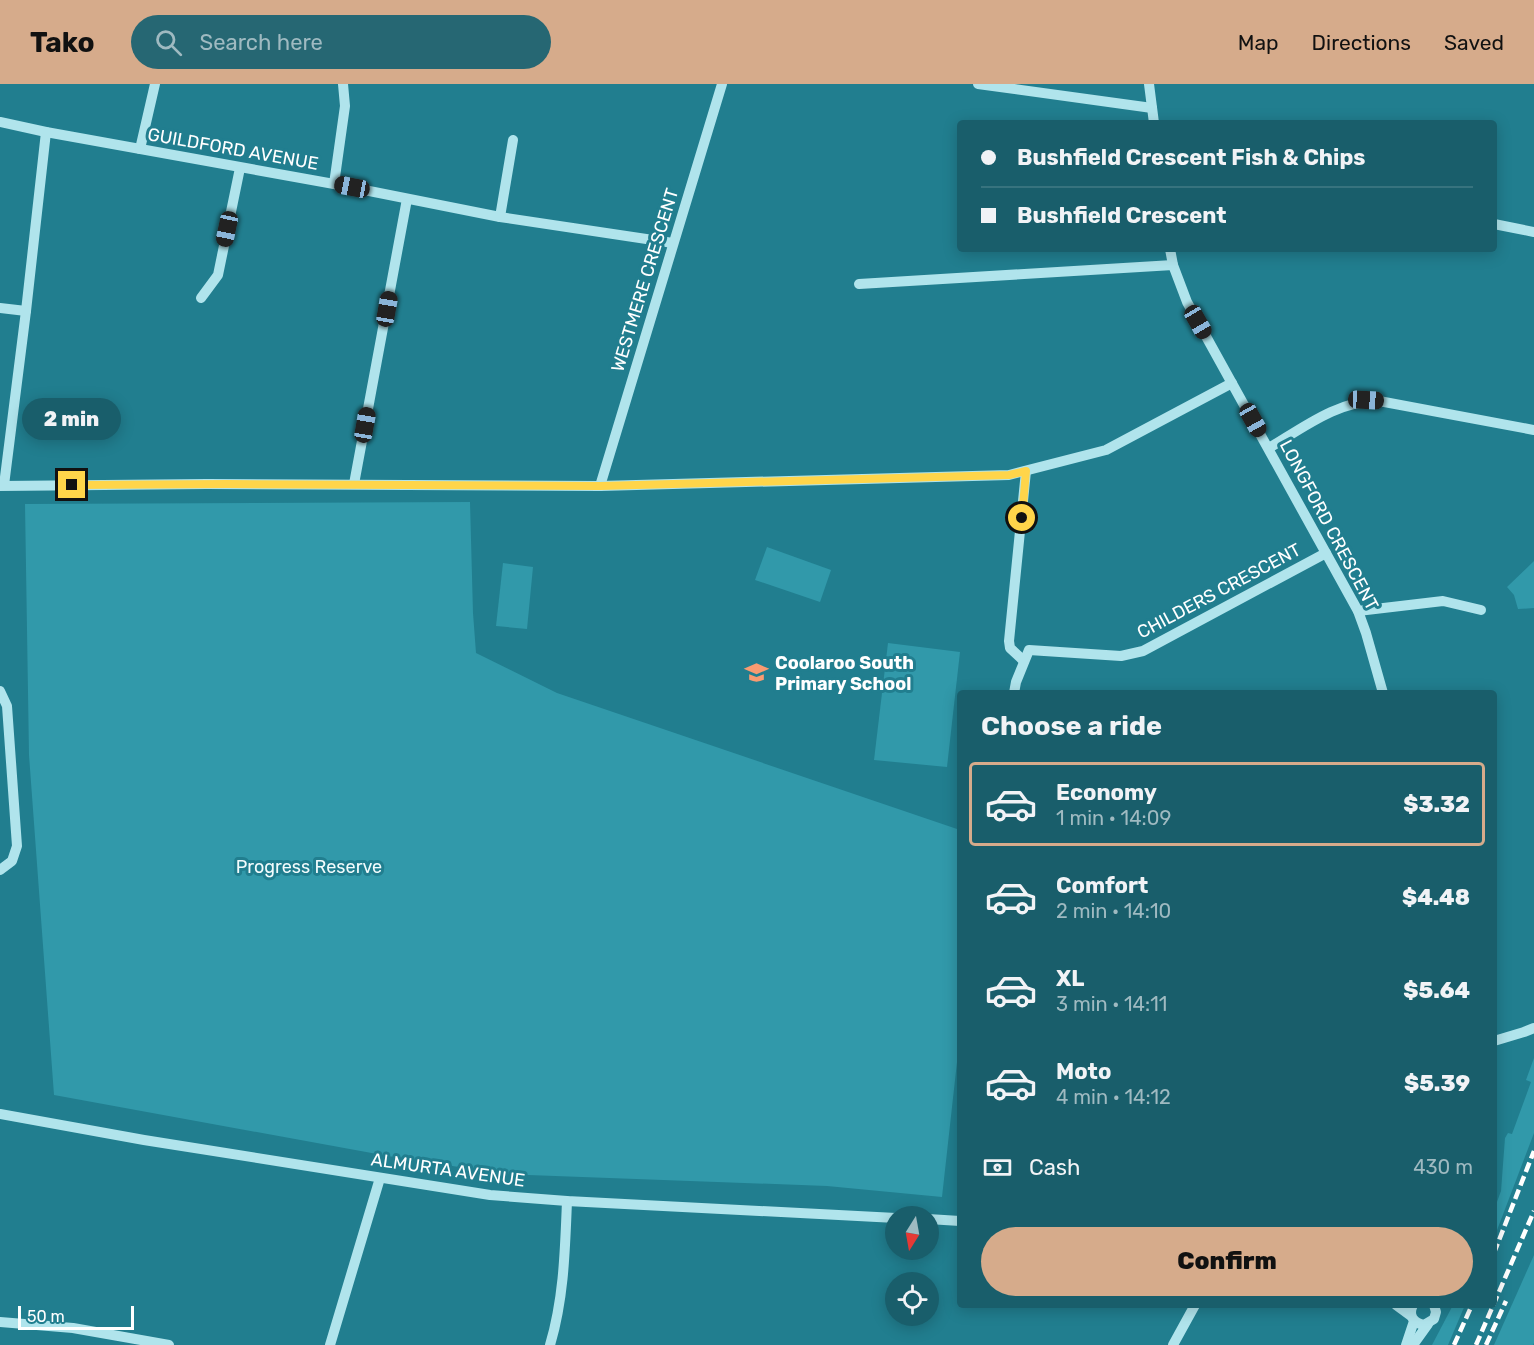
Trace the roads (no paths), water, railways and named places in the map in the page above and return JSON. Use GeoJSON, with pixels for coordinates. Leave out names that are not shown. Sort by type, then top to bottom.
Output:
{"type":"FeatureCollection","features":[{"type":"Feature","properties":{"kind":"street"},"geometry":{"type":"LineString","coordinates":[[140,149],[155,84]]}},
{"type":"Feature","properties":{"kind":"street"},"geometry":{"type":"LineString","coordinates":[[334,184],[345,106],[343,84]]}},
{"type":"Feature","properties":{"kind":"street","name":"WESTMERE CRESCENT"},"geometry":{"type":"LineString","coordinates":[[600,486],[722,84]]}},
{"type":"Feature","properties":{"kind":"street"},"geometry":{"type":"LineString","coordinates":[[978,84],[1152,108]]}},
{"type":"Feature","properties":{"kind":"street"},"geometry":{"type":"LineString","coordinates":[[1149,84],[1154,120]]}},
{"type":"Feature","properties":{"kind":"street","name":"GUILDFORD AVENUE"},"geometry":{"type":"LineString","coordinates":[[0,122],[500,217],[673,243]]}},
{"type":"Feature","properties":{"kind":"street"},"geometry":{"type":"LineString","coordinates":[[45,132],[26,311],[2,486],[354,484],[600,486],[1009,475],[1106,450],[1232,383]]}},
{"type":"Feature","properties":{"kind":"street"},"geometry":{"type":"LineString","coordinates":[[500,217],[513,140]]}},
{"type":"Feature","properties":{"kind":"street"},"geometry":{"type":"LineString","coordinates":[[201,298],[218,275],[240,168]]}},
{"type":"Feature","properties":{"kind":"street"},"geometry":{"type":"LineString","coordinates":[[354,484],[407,199]]}},
{"type":"Feature","properties":{"kind":"street"},"geometry":{"type":"LineString","coordinates":[[1497,225],[1534,232]]}},
{"type":"Feature","properties":{"kind":"street","name":"LONGFORD CRESCENT"},"geometry":{"type":"LineString","coordinates":[[1171,252],[1187,302],[1358,611],[1382,690]]}},
{"type":"Feature","properties":{"kind":"street"},"geometry":{"type":"LineString","coordinates":[[859,284],[1173,265]]}},
{"type":"Feature","properties":{"kind":"street"},"geometry":{"type":"LineString","coordinates":[[0,308],[26,311]]}},
{"type":"Feature","properties":{"kind":"street"},"geometry":{"type":"LineString","coordinates":[[1269,448],[1334,411],[1351,403],[1366,400],[1534,430]]}},
{"type":"Feature","properties":{"kind":"street"},"geometry":{"type":"LineString","coordinates":[[1015,690],[1024,661],[1010,648],[1009,641],[1026,471]]}},
{"type":"Feature","properties":{"kind":"street","name":"CHILDERS CRESCENT"},"geometry":{"type":"LineString","coordinates":[[1024,661],[1029,650],[1121,656],[1143,651],[1326,553]]}},
{"type":"Feature","properties":{"kind":"street"},"geometry":{"type":"LineString","coordinates":[[1358,611],[1443,601],[1481,610]]}},
{"type":"Feature","properties":{"kind":"street"},"geometry":{"type":"LineString","coordinates":[[0,691],[7,706],[17,846],[12,861],[0,870]]}},
{"type":"Feature","properties":{"kind":"street"},"geometry":{"type":"LineString","coordinates":[[1497,1040],[1534,1028]]}},
{"type":"Feature","properties":{"kind":"street","name":"ALMURTA AVENUE"},"geometry":{"type":"LineString","coordinates":[[0,1114],[490,1195],[885,1217]]}},
{"type":"Feature","properties":{"kind":"street"},"geometry":{"type":"LineString","coordinates":[[330,1345],[380,1178]]}},
{"type":"Feature","properties":{"kind":"street"},"geometry":{"type":"LineString","coordinates":[[550,1345],[562,1292],[567,1201]]}},
{"type":"Feature","properties":{"kind":"street"},"geometry":{"type":"LineString","coordinates":[[939,1220],[957,1221]]}},
{"type":"Feature","properties":{"kind":"street"},"geometry":{"type":"LineString","coordinates":[[1173,1345],[1193,1308]]}},
{"type":"Feature","properties":{"kind":"street"},"geometry":{"type":"LineString","coordinates":[[1413,1345],[1434,1319],[1435,1308]]}},
{"type":"Feature","properties":{"kind":"street"},"geometry":{"type":"LineString","coordinates":[[1412,1314],[1420,1324],[1428,1324]]}},
{"type":"Feature","properties":{"kind":"street"},"geometry":{"type":"LineString","coordinates":[[1406,1345],[1412,1314]]}},
{"type":"Feature","properties":{"kind":"street"},"geometry":{"type":"LineString","coordinates":[[0,1322],[73,1328],[169,1345]]}},
{"type":"Feature","properties":{"kind":"railway"},"geometry":{"type":"LineString","coordinates":[[1497,1245],[1534,1151]]}},
{"type":"Feature","properties":{"kind":"railway"},"geometry":{"type":"LineString","coordinates":[[1497,1296],[1534,1211]]}},
{"type":"Feature","properties":{"kind":"railway"},"geometry":{"type":"LineString","coordinates":[[1486,1345],[1506,1301]]}},
{"type":"Feature","properties":{"kind":"railway"},"geometry":{"type":"LineString","coordinates":[[1454,1345],[1471,1308]]}},
{"type":"Feature","properties":{"kind":"railway"},"geometry":{"type":"LineString","coordinates":[[1476,1345],[1492,1308]]}},
{"type":"Feature","properties":{"kind":"place","name":"Coolaroo South Primary School"},"geometry":{"type":"Point","coordinates":[757,673]}},
{"type":"Feature","properties":{"kind":"park label","name":"Progress Reserve"},"geometry":{"type":"Point","coordinates":[309,867]}}]}
